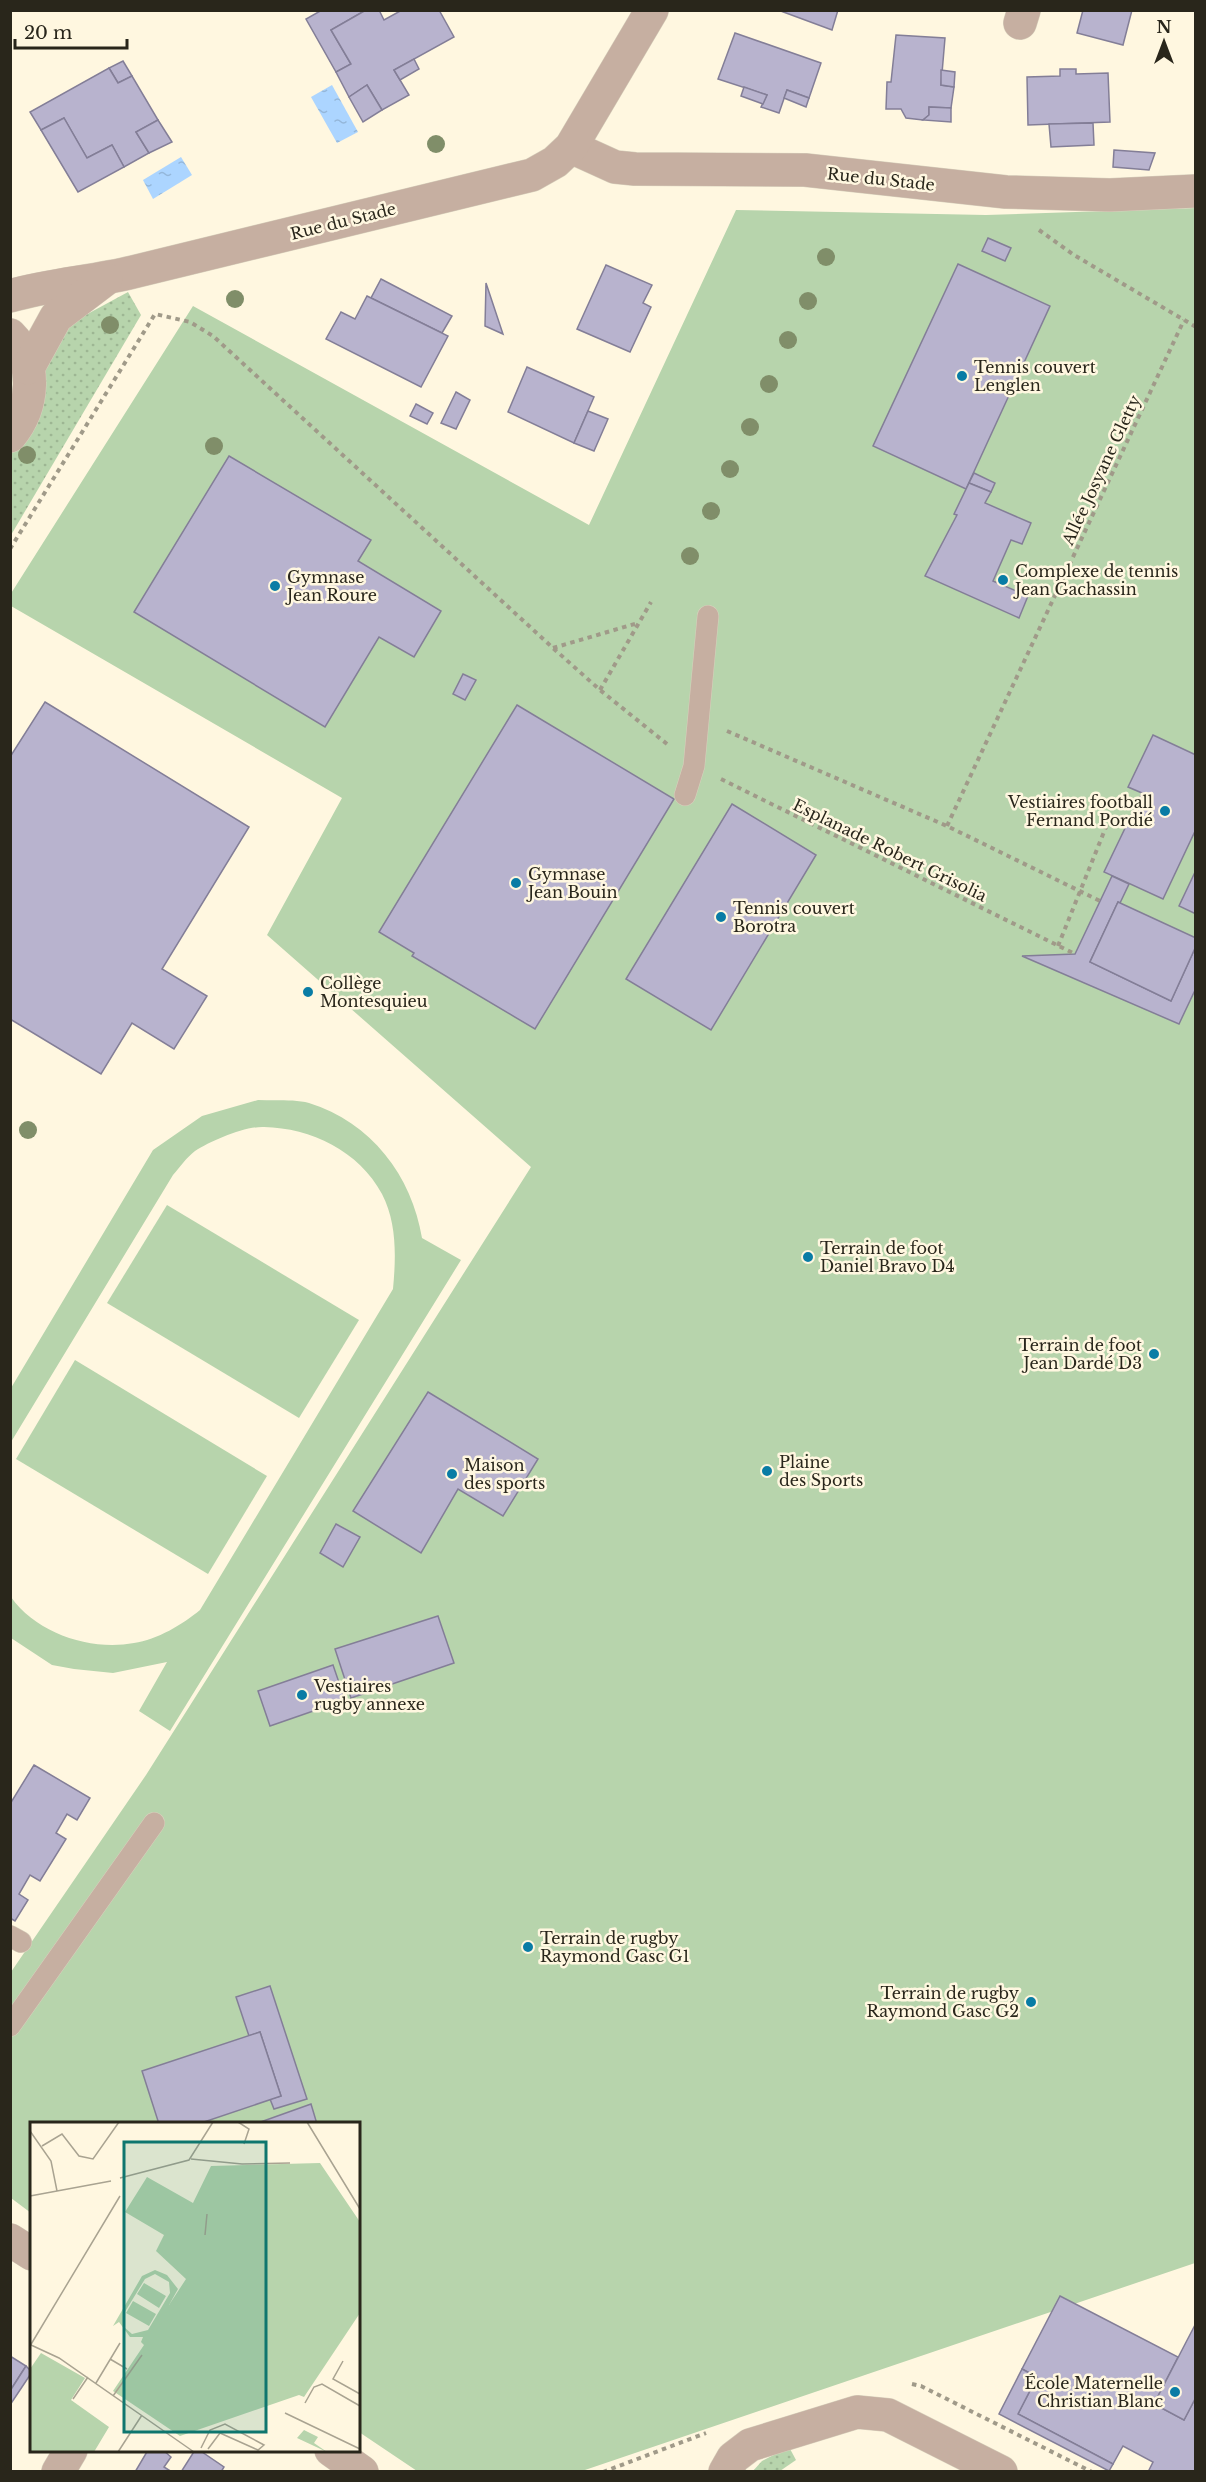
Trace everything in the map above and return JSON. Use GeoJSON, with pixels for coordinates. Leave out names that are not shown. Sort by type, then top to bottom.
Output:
{"type":"FeatureCollection","features":[{"type":"Feature","properties":{"kind":"street","name":"Rue du Stade"},"geometry":{"type":"LineString","coordinates":[[10,296],[45,286],[106,279],[532,175],[555,162],[571,147],[652,10]]}},
{"type":"Feature","properties":{"kind":"street","name":"Rue du Stade"},"geometry":{"type":"LineString","coordinates":[[571,147],[615,167],[635,169],[805,170],[1006,192],[1110,195],[1196,192]]}},
{"type":"Feature","properties":{"kind":"street","name":"Rue du Stade"},"geometry":{"type":"LineString","coordinates":[[28,368],[56,317],[106,279]]}},
{"type":"Feature","properties":{"kind":"street"},"geometry":{"type":"LineString","coordinates":[[10,335],[20,347],[28,368],[30,387],[27,408],[10,436]]}},
{"type":"Feature","properties":{"kind":"street"},"geometry":{"type":"LineString","coordinates":[[10,2240],[30,2253]]}},
{"type":"Feature","properties":{"kind":"street"},"geometry":{"type":"LineString","coordinates":[[725,2472],[733,2458],[750,2445],[857,2412],[888,2415],[1001,2472]]}},
{"type":"Feature","properties":{"kind":"street"},"geometry":{"type":"LineString","coordinates":[[58,2472],[70,2452]]}},
{"type":"Feature","properties":{"kind":"street"},"geometry":{"type":"LineString","coordinates":[[332,2452],[362,2472]]}},
{"type":"Feature","properties":{"kind":"lane"},"geometry":{"type":"LineString","coordinates":[[685,795],[694,766],[708,616]]}},
{"type":"Feature","properties":{"kind":"lane"},"geometry":{"type":"LineString","coordinates":[[10,2026],[154,1823]]}},
{"type":"Feature","properties":{"kind":"path"},"geometry":{"type":"LineString","coordinates":[[1006,192],[1013,210],[1074,255],[1196,327]]}},
{"type":"Feature","properties":{"kind":"path","name":"Esplanade Robert Grisolia"},"geometry":{"type":"LineString","coordinates":[[10,549],[155,314],[190,322],[213,336],[600,690],[694,766],[1075,954]]}},
{"type":"Feature","properties":{"kind":"path","name":"Allée Josyane Gletty"},"geometry":{"type":"LineString","coordinates":[[947,826],[1184,320]]}},
{"type":"Feature","properties":{"kind":"path"},"geometry":{"type":"LineString","coordinates":[[600,690],[651,602]]}},
{"type":"Feature","properties":{"kind":"path"},"geometry":{"type":"LineString","coordinates":[[553,648],[640,622]]}},
{"type":"Feature","properties":{"kind":"path"},"geometry":{"type":"LineString","coordinates":[[699,718],[947,826],[1100,901]]}},
{"type":"Feature","properties":{"kind":"path"},"geometry":{"type":"LineString","coordinates":[[1058,946],[1108,822]]}},
{"type":"Feature","properties":{"kind":"green space","name":"Plaine des Sports"},"geometry":{"type":"Polygon","coordinates":[[[1195,208],[1195,2263],[582,2471],[417,2471],[360,2433],[360,2122],[30,2122],[30,2212],[11,2198],[11,1972],[146,1775],[531,1167],[267,935],[342,798],[11,606],[10,595],[193,306],[589,525],[736,210],[986,215],[1195,208]]]}},
{"type":"Feature","properties":{"kind":"green space"},"geometry":{"type":"Polygon","coordinates":[[[128,292],[141,315],[11,535],[11,448],[46,359],[69,324],[128,292]]]}},
{"type":"Feature","properties":{"kind":"green space"},"geometry":{"type":"Polygon","coordinates":[[[258,1100],[309,1103],[351,1123],[385,1154],[398,1173],[409,1193],[422,1238],[461,1260],[170,1731],[139,1711],[167,1662],[113,1673],[52,1665],[11,1638],[11,1597],[35,1621],[50,1630],[83,1642],[100,1644],[117,1645],[152,1639],[178,1626],[200,1610],[393,1289],[395,1253],[393,1228],[382,1194],[372,1179],[347,1154],[316,1137],[299,1132],[282,1128],[256,1127],[228,1135],[202,1147],[189,1156],[173,1175],[11,1442],[11,1388],[153,1150],[202,1116],[258,1100]]]}},
{"type":"Feature","properties":{"kind":"green space"},"geometry":{"type":"Polygon","coordinates":[[[167,1205],[359,1320],[299,1418],[107,1303],[167,1205]]]}},
{"type":"Feature","properties":{"kind":"green space"},"geometry":{"type":"Polygon","coordinates":[[[75,1360],[267,1476],[208,1574],[16,1459],[75,1360]]]}},
{"type":"Feature","properties":{"kind":"green space"},"geometry":{"type":"Polygon","coordinates":[[[789,2447],[796,2460],[780,2471],[752,2472],[762,2461],[789,2447]]]}},
{"type":"Feature","properties":{"kind":"water"},"geometry":{"type":"Polygon","coordinates":[[[332,85],[358,132],[337,143],[311,97],[332,85]]]}},
{"type":"Feature","properties":{"kind":"water"},"geometry":{"type":"Polygon","coordinates":[[[181,157],[192,175],[153,199],[143,180],[181,157]]]}},
{"type":"Feature","properties":{"kind":"building"},"geometry":{"type":"Polygon","coordinates":[[[322,10],[366,10],[331,30],[351,64],[336,72],[306,19],[322,10]]]}},
{"type":"Feature","properties":{"kind":"building"},"geometry":{"type":"Polygon","coordinates":[[[366,10],[379,10],[384,20],[402,10],[439,10],[454,37],[394,70],[409,95],[382,110],[367,85],[349,97],[336,72],[351,64],[331,30],[366,10]]]}},
{"type":"Feature","properties":{"kind":"building"},"geometry":{"type":"Polygon","coordinates":[[[778,10],[838,10],[832,30],[778,10]]]}},
{"type":"Feature","properties":{"kind":"building"},"geometry":{"type":"Polygon","coordinates":[[[1083,10],[1132,10],[1123,45],[1077,33],[1083,10]]]}},
{"type":"Feature","properties":{"kind":"building"},"geometry":{"type":"Polygon","coordinates":[[[735,33],[821,63],[809,98],[787,90],[779,113],[761,107],[767,95],[718,79],[735,33]]]}},
{"type":"Feature","properties":{"kind":"building"},"geometry":{"type":"Polygon","coordinates":[[[896,35],[945,38],[941,85],[954,87],[951,108],[929,107],[929,115],[923,120],[906,118],[901,109],[886,109],[887,82],[891,82],[896,35]]]}},
{"type":"Feature","properties":{"kind":"building"},"geometry":{"type":"Polygon","coordinates":[[[414,59],[419,69],[400,80],[394,70],[414,59]]]}},
{"type":"Feature","properties":{"kind":"building"},"geometry":{"type":"Polygon","coordinates":[[[123,61],[132,76],[118,83],[109,68],[123,61]]]}},
{"type":"Feature","properties":{"kind":"building"},"geometry":{"type":"Polygon","coordinates":[[[109,68],[118,83],[132,76],[158,120],[136,132],[149,153],[124,167],[112,145],[87,158],[64,118],[41,130],[30,112],[109,68]]]}},
{"type":"Feature","properties":{"kind":"building"},"geometry":{"type":"Polygon","coordinates":[[[1060,69],[1076,69],[1076,74],[1108,73],[1110,122],[1028,125],[1027,77],[1060,76],[1060,69]]]}},
{"type":"Feature","properties":{"kind":"building"},"geometry":{"type":"Polygon","coordinates":[[[941,70],[955,72],[954,87],[941,85],[941,70]]]}},
{"type":"Feature","properties":{"kind":"building"},"geometry":{"type":"Polygon","coordinates":[[[367,85],[382,110],[363,122],[349,97],[367,85]]]}},
{"type":"Feature","properties":{"kind":"building"},"geometry":{"type":"Polygon","coordinates":[[[744,87],[767,95],[763,104],[741,96],[744,87]]]}},
{"type":"Feature","properties":{"kind":"building"},"geometry":{"type":"Polygon","coordinates":[[[787,90],[809,98],[806,107],[784,98],[787,90]]]}},
{"type":"Feature","properties":{"kind":"building"},"geometry":{"type":"Polygon","coordinates":[[[929,107],[951,108],[951,122],[923,120],[929,115],[929,107]]]}},
{"type":"Feature","properties":{"kind":"building"},"geometry":{"type":"Polygon","coordinates":[[[64,118],[87,158],[112,145],[124,167],[78,192],[41,130],[64,118]]]}},
{"type":"Feature","properties":{"kind":"building"},"geometry":{"type":"Polygon","coordinates":[[[158,120],[172,142],[149,153],[136,132],[158,120]]]}},
{"type":"Feature","properties":{"kind":"building"},"geometry":{"type":"Polygon","coordinates":[[[1093,123],[1094,145],[1051,147],[1049,124],[1093,123]]]}},
{"type":"Feature","properties":{"kind":"building"},"geometry":{"type":"Polygon","coordinates":[[[1114,150],[1155,153],[1149,170],[1113,167],[1114,150]]]}},
{"type":"Feature","properties":{"kind":"building"},"geometry":{"type":"Polygon","coordinates":[[[988,238],[1011,248],[1005,261],[982,251],[988,238]]]}},
{"type":"Feature","properties":{"kind":"building","name":"Tennis couvert Lenglen"},"geometry":{"type":"Polygon","coordinates":[[[958,264],[1050,306],[966,489],[873,446],[958,264]]]}},
{"type":"Feature","properties":{"kind":"building"},"geometry":{"type":"Polygon","coordinates":[[[606,265],[652,285],[643,303],[651,307],[630,352],[577,329],[606,265]]]}},
{"type":"Feature","properties":{"kind":"building"},"geometry":{"type":"Polygon","coordinates":[[[381,279],[452,316],[442,333],[371,298],[381,279]]]}},
{"type":"Feature","properties":{"kind":"building"},"geometry":{"type":"Polygon","coordinates":[[[486,283],[503,334],[485,326],[486,283]]]}},
{"type":"Feature","properties":{"kind":"building"},"geometry":{"type":"Polygon","coordinates":[[[367,296],[448,336],[421,387],[326,339],[341,312],[355,319],[367,296]]]}},
{"type":"Feature","properties":{"kind":"building"},"geometry":{"type":"Polygon","coordinates":[[[527,367],[594,397],[574,443],[508,412],[527,367]]]}},
{"type":"Feature","properties":{"kind":"building"},"geometry":{"type":"Polygon","coordinates":[[[456,392],[470,400],[456,429],[441,423],[456,392]]]}},
{"type":"Feature","properties":{"kind":"building"},"geometry":{"type":"Polygon","coordinates":[[[416,404],[433,413],[427,424],[410,416],[416,404]]]}},
{"type":"Feature","properties":{"kind":"building"},"geometry":{"type":"Polygon","coordinates":[[[588,411],[608,419],[594,451],[574,443],[588,411]]]}},
{"type":"Feature","properties":{"kind":"building","name":"Gymnase Jean Roure"},"geometry":{"type":"Polygon","coordinates":[[[229,456],[371,540],[358,561],[441,611],[414,657],[379,637],[325,727],[134,612],[229,456]]]}},
{"type":"Feature","properties":{"kind":"building"},"geometry":{"type":"Polygon","coordinates":[[[974,473],[995,483],[991,492],[969,483],[974,473]]]}},
{"type":"Feature","properties":{"kind":"building"},"geometry":{"type":"Polygon","coordinates":[[[969,483],[991,492],[985,503],[1031,523],[1022,544],[1011,540],[993,581],[1028,596],[1019,618],[925,576],[957,515],[954,514],[969,483]]]}},
{"type":"Feature","properties":{"kind":"building"},"geometry":{"type":"Polygon","coordinates":[[[463,674],[476,680],[465,700],[453,694],[463,674]]]}},
{"type":"Feature","properties":{"kind":"building"},"geometry":{"type":"Polygon","coordinates":[[[45,702],[249,827],[162,969],[207,996],[174,1049],[132,1023],[101,1074],[10,1019],[10,757],[45,702]]]}},
{"type":"Feature","properties":{"kind":"building","name":"Gymnase Jean Bouin"},"geometry":{"type":"Polygon","coordinates":[[[517,705],[674,799],[535,1029],[412,956],[414,953],[379,932],[517,705]]]}},
{"type":"Feature","properties":{"kind":"building","name":"Vestiaires football Fernand Pordié"},"geometry":{"type":"Polygon","coordinates":[[[1153,735],[1196,755],[1196,829],[1163,899],[1104,872],[1142,793],[1128,787],[1153,735]]]}},
{"type":"Feature","properties":{"kind":"building","name":"Tennis couvert Borotra"},"geometry":{"type":"Polygon","coordinates":[[[732,804],[816,855],[711,1030],[626,979],[732,804]]]}},
{"type":"Feature","properties":{"kind":"building"},"geometry":{"type":"Polygon","coordinates":[[[1196,870],[1196,914],[1179,906],[1196,870]]]}},
{"type":"Feature","properties":{"kind":"building"},"geometry":{"type":"Polygon","coordinates":[[[1112,876],[1129,884],[1090,962],[1171,1001],[1196,946],[1196,988],[1179,1024],[1022,956],[1075,954],[1112,876]]]}},
{"type":"Feature","properties":{"kind":"building"},"geometry":{"type":"Polygon","coordinates":[[[1118,902],[1196,938],[1196,946],[1171,1001],[1090,962],[1118,902]]]}},
{"type":"Feature","properties":{"kind":"building","name":"Maison des sports"},"geometry":{"type":"Polygon","coordinates":[[[428,1392],[538,1459],[503,1516],[458,1489],[421,1553],[353,1511],[428,1392]]]}},
{"type":"Feature","properties":{"kind":"building"},"geometry":{"type":"Polygon","coordinates":[[[336,1524],[360,1537],[343,1567],[320,1553],[336,1524]]]}},
{"type":"Feature","properties":{"kind":"building"},"geometry":{"type":"Polygon","coordinates":[[[438,1616],[454,1663],[351,1698],[335,1649],[438,1616]]]}},
{"type":"Feature","properties":{"kind":"building","name":"Vestiaires rugby annexe"},"geometry":{"type":"Polygon","coordinates":[[[333,1665],[345,1700],[270,1726],[258,1691],[333,1665]]]}},
{"type":"Feature","properties":{"kind":"building"},"geometry":{"type":"Polygon","coordinates":[[[34,1765],[90,1798],[77,1820],[67,1814],[56,1833],[66,1839],[40,1881],[30,1875],[19,1894],[28,1900],[15,1921],[10,1918],[10,1804],[34,1765]]]}},
{"type":"Feature","properties":{"kind":"building"},"geometry":{"type":"Polygon","coordinates":[[[270,1986],[307,2099],[274,2109],[270,2099],[281,2096],[260,2032],[249,2036],[236,1997],[270,1986]]]}},
{"type":"Feature","properties":{"kind":"building"},"geometry":{"type":"Polygon","coordinates":[[[260,2032],[281,2096],[204,2122],[158,2122],[142,2071],[260,2032]]]}},
{"type":"Feature","properties":{"kind":"building"},"geometry":{"type":"Polygon","coordinates":[[[311,2104],[316,2122],[261,2122],[311,2104]]]}},
{"type":"Feature","properties":{"kind":"building"},"geometry":{"type":"Polygon","coordinates":[[[1060,2296],[1178,2357],[1154,2404],[1184,2420],[1196,2397],[1196,2472],[1148,2472],[1153,2462],[1123,2446],[1113,2464],[1018,2414],[1037,2377],[1022,2369],[1060,2296]]]}},
{"type":"Feature","properties":{"kind":"building"},"geometry":{"type":"Polygon","coordinates":[[[1196,2323],[1196,2397],[1184,2420],[1154,2404],[1196,2323]]]}},
{"type":"Feature","properties":{"kind":"building"},"geometry":{"type":"Polygon","coordinates":[[[10,2356],[26,2366],[10,2391],[10,2356]]]}},
{"type":"Feature","properties":{"kind":"building"},"geometry":{"type":"Polygon","coordinates":[[[26,2366],[30,2370],[30,2375],[10,2405],[10,2391],[26,2366]]]}},
{"type":"Feature","properties":{"kind":"building"},"geometry":{"type":"Polygon","coordinates":[[[1022,2369],[1037,2377],[1018,2414],[1113,2464],[1109,2471],[999,2414],[1022,2369]]]}},
{"type":"Feature","properties":{"kind":"building"},"geometry":{"type":"Polygon","coordinates":[[[147,2452],[165,2452],[171,2457],[164,2467],[172,2472],[135,2472],[147,2452]]]}},
{"type":"Feature","properties":{"kind":"building"},"geometry":{"type":"Polygon","coordinates":[[[194,2452],[202,2452],[224,2467],[221,2472],[181,2472],[194,2452]]]}},
{"type":"Feature","properties":{"kind":"place","name":"Tennis couvert Lenglen"},"geometry":{"type":"Point","coordinates":[962,376]}},
{"type":"Feature","properties":{"kind":"place","name":"Complexe de tennis Jean Gachassin"},"geometry":{"type":"Point","coordinates":[1003,580]}},
{"type":"Feature","properties":{"kind":"place","name":"Gymnase Jean Roure"},"geometry":{"type":"Point","coordinates":[275,586]}},
{"type":"Feature","properties":{"kind":"place","name":"Vestiaires football Fernand Pordié"},"geometry":{"type":"Point","coordinates":[1165,811]}},
{"type":"Feature","properties":{"kind":"place","name":"Gymnase Jean Bouin"},"geometry":{"type":"Point","coordinates":[516,883]}},
{"type":"Feature","properties":{"kind":"place","name":"Tennis couvert Borotra"},"geometry":{"type":"Point","coordinates":[721,917]}},
{"type":"Feature","properties":{"kind":"place","name":"Collège Montesquieu"},"geometry":{"type":"Point","coordinates":[308,992]}},
{"type":"Feature","properties":{"kind":"place","name":"Terrain de foot Daniel Bravo D4"},"geometry":{"type":"Point","coordinates":[808,1257]}},
{"type":"Feature","properties":{"kind":"place","name":"Terrain de foot Jean Dardé D3"},"geometry":{"type":"Point","coordinates":[1154,1354]}},
{"type":"Feature","properties":{"kind":"place","name":"Plaine des Sports"},"geometry":{"type":"Point","coordinates":[767,1471]}},
{"type":"Feature","properties":{"kind":"place","name":"Maison des sports"},"geometry":{"type":"Point","coordinates":[452,1474]}},
{"type":"Feature","properties":{"kind":"place","name":"Vestiaires rugby annexe"},"geometry":{"type":"Point","coordinates":[302,1695]}},
{"type":"Feature","properties":{"kind":"place","name":"Terrain de rugby Raymond Gasc G1"},"geometry":{"type":"Point","coordinates":[528,1947]}},
{"type":"Feature","properties":{"kind":"place","name":"Terrain de rugby Raymond Gasc G2"},"geometry":{"type":"Point","coordinates":[1031,2002]}},
{"type":"Feature","properties":{"kind":"place","name":"École Maternelle Christian Blanc"},"geometry":{"type":"Point","coordinates":[1175,2392]}}]}
